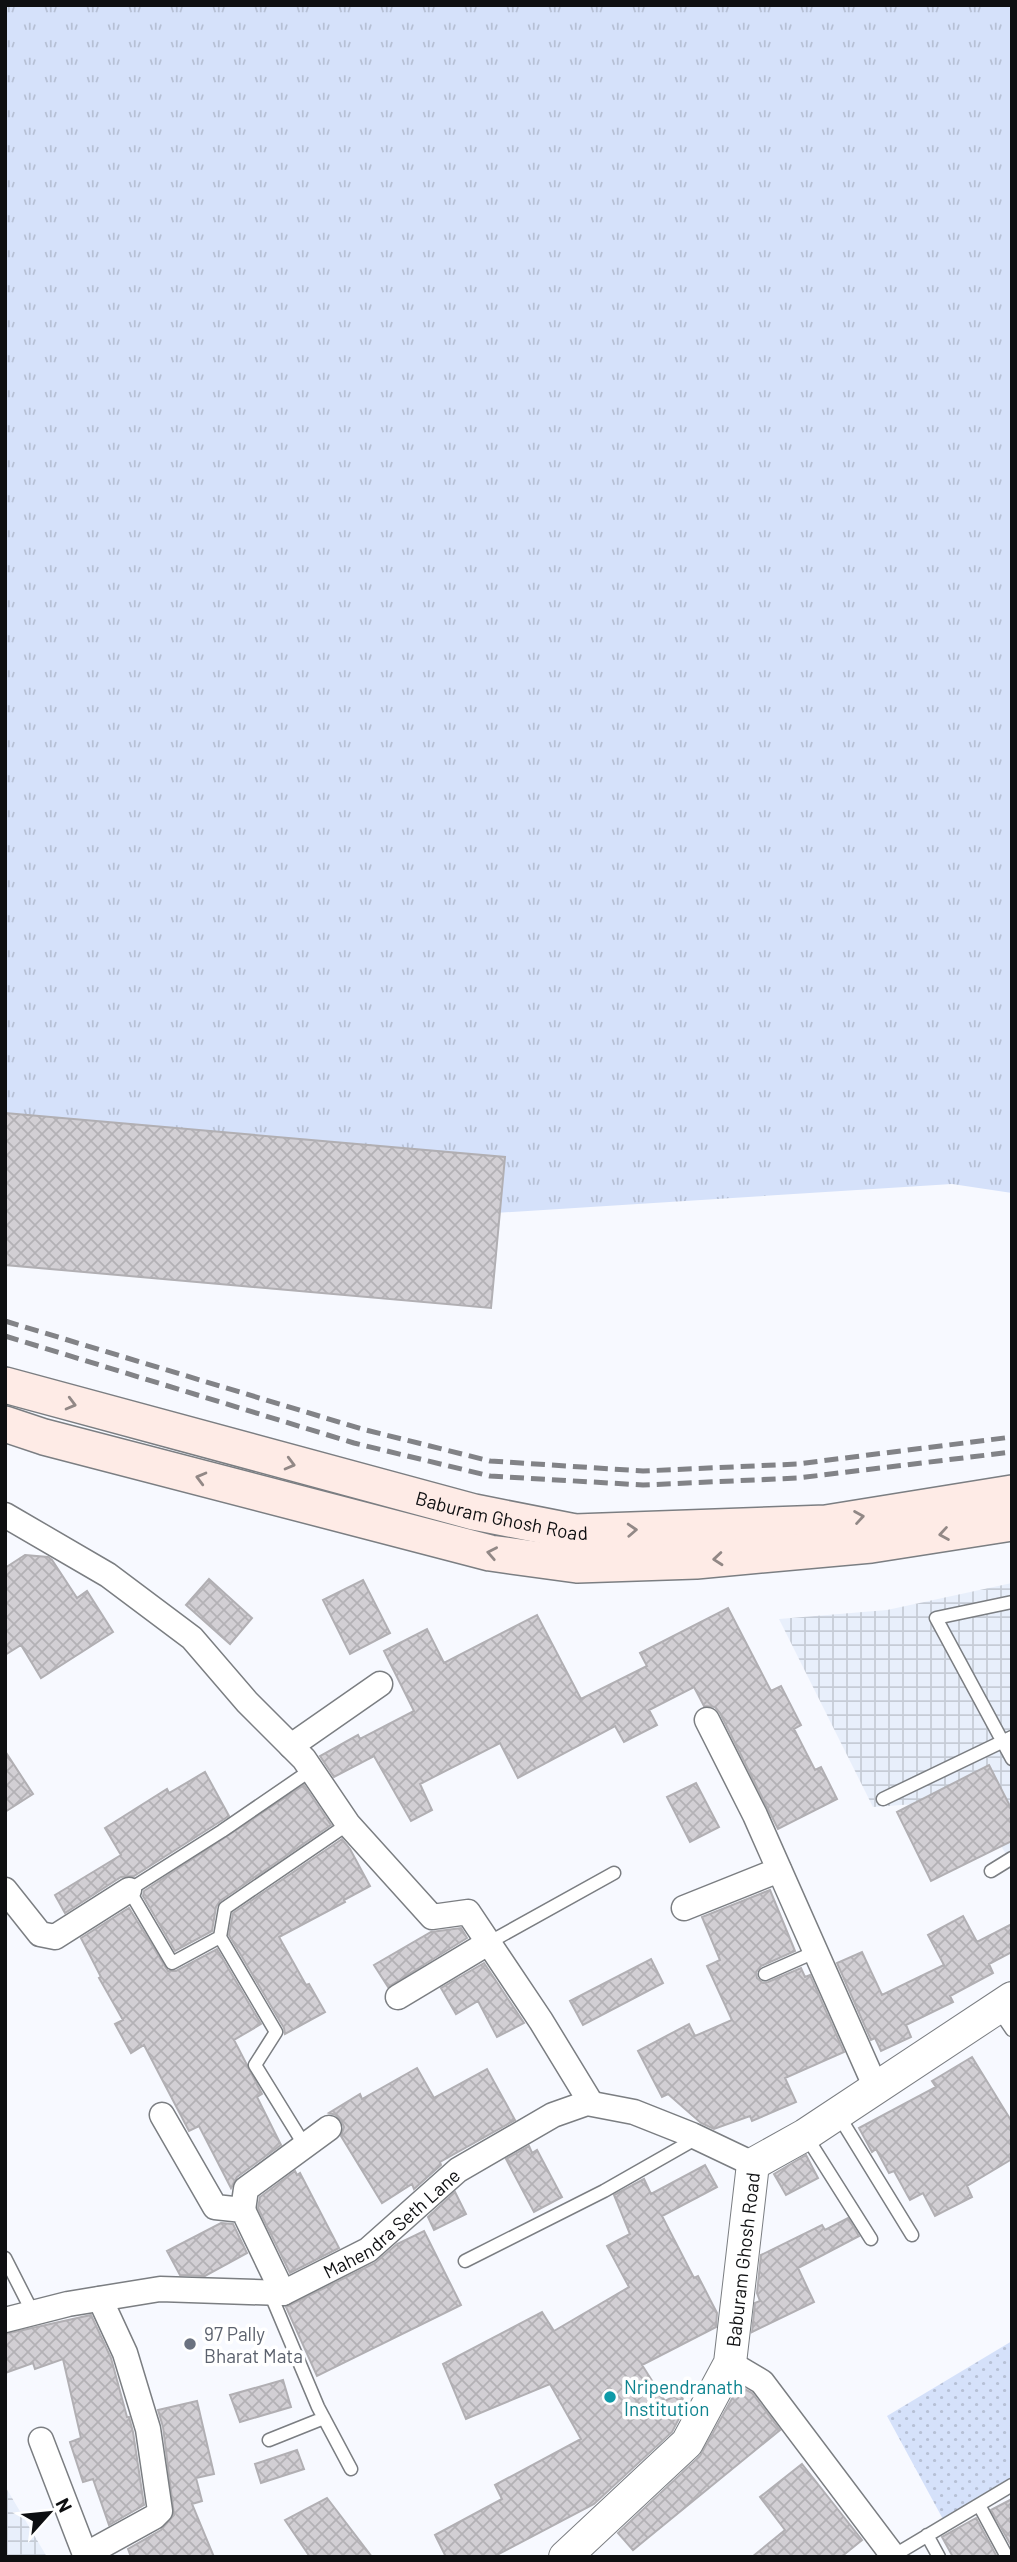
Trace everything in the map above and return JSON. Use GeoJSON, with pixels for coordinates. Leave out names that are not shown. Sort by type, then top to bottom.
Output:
{"type":"FeatureCollection","features":[{"type":"Feature","properties":{"kind":"main road","name":"Baburam Ghosh Road"},"geometry":{"type":"LineString","coordinates":[[5,1385],[461,1509],[575,1532],[826,1522],[1012,1493]]}},
{"type":"Feature","properties":{"kind":"main road","name":"Baburam Ghosh Road"},"geometry":{"type":"LineString","coordinates":[[5,1424],[44,1437],[490,1553],[577,1565],[696,1562],[871,1545],[1012,1523]]}},
{"type":"Feature","properties":{"kind":"street"},"geometry":{"type":"LineString","coordinates":[[5,1515],[108,1575],[192,1638],[247,1703],[291,1746],[348,1824],[432,1917],[468,1912],[541,2021],[591,2104]]}},
{"type":"Feature","properties":{"kind":"street"},"geometry":{"type":"LineString","coordinates":[[291,1746],[380,1684]]}},
{"type":"Feature","properties":{"kind":"street"},"geometry":{"type":"LineString","coordinates":[[707,1720],[755,1815],[876,2088]]}},
{"type":"Feature","properties":{"kind":"street"},"geometry":{"type":"LineString","coordinates":[[684,1908],[779,1870]]}},
{"type":"Feature","properties":{"kind":"street"},"geometry":{"type":"LineString","coordinates":[[5,1890],[40,1934],[55,1937],[129,1891]]}},
{"type":"Feature","properties":{"kind":"street"},"geometry":{"type":"LineString","coordinates":[[398,1997],[488,1943]]}},
{"type":"Feature","properties":{"kind":"street","name":"Baburam Ghosh Road"},"geometry":{"type":"LineString","coordinates":[[565,2557],[687,2443],[730,2363],[754,2164],[805,2135],[876,2088],[1007,2012]]}},
{"type":"Feature","properties":{"kind":"street","name":"Mahendra Seth Lane"},"geometry":{"type":"LineString","coordinates":[[5,2320],[160,2289],[277,2293],[368,2250],[458,2170],[553,2115],[587,2103],[634,2112],[754,2164]]}},
{"type":"Feature","properties":{"kind":"street"},"geometry":{"type":"LineString","coordinates":[[162,2115],[215,2207],[243,2210]]}},
{"type":"Feature","properties":{"kind":"street"},"geometry":{"type":"LineString","coordinates":[[277,2293],[243,2210],[246,2189],[329,2128]]}},
{"type":"Feature","properties":{"kind":"street"},"geometry":{"type":"LineString","coordinates":[[41,2440],[85,2556],[160,2511],[148,2428],[125,2353],[100,2299]]}},
{"type":"Feature","properties":{"kind":"street"},"geometry":{"type":"LineString","coordinates":[[730,2363],[762,2382],[894,2556]]}},
{"type":"Feature","properties":{"kind":"lane"},"geometry":{"type":"LineString","coordinates":[[1012,1602],[936,1618],[1007,1739],[1012,1759]]}},
{"type":"Feature","properties":{"kind":"lane"},"geometry":{"type":"LineString","coordinates":[[883,1799],[1007,1739]]}},
{"type":"Feature","properties":{"kind":"lane"},"geometry":{"type":"LineString","coordinates":[[220,1937],[172,1963],[129,1891],[311,1770]]}},
{"type":"Feature","properties":{"kind":"lane"},"geometry":{"type":"LineString","coordinates":[[305,2146],[255,2065],[276,2032],[220,1937],[225,1908],[348,1824]]}},
{"type":"Feature","properties":{"kind":"lane"},"geometry":{"type":"LineString","coordinates":[[991,1871],[1012,1858]]}},
{"type":"Feature","properties":{"kind":"lane"},"geometry":{"type":"LineString","coordinates":[[488,1943],[614,1873]]}},
{"type":"Feature","properties":{"kind":"lane"},"geometry":{"type":"LineString","coordinates":[[765,1974],[815,1952]]}},
{"type":"Feature","properties":{"kind":"lane"},"geometry":{"type":"LineString","coordinates":[[837,2113],[912,2235]]}},
{"type":"Feature","properties":{"kind":"lane"},"geometry":{"type":"LineString","coordinates":[[805,2135],[871,2239]]}},
{"type":"Feature","properties":{"kind":"lane"},"geometry":{"type":"LineString","coordinates":[[466,2261],[604,2192],[697,2138]]}},
{"type":"Feature","properties":{"kind":"lane"},"geometry":{"type":"LineString","coordinates":[[5,2258],[33,2313]]}},
{"type":"Feature","properties":{"kind":"lane"},"geometry":{"type":"LineString","coordinates":[[277,2293],[324,2418],[351,2469]]}},
{"type":"Feature","properties":{"kind":"lane"},"geometry":{"type":"LineString","coordinates":[[269,2440],[324,2418]]}},
{"type":"Feature","properties":{"kind":"lane"},"geometry":{"type":"LineString","coordinates":[[894,2556],[1012,2485]]}},
{"type":"Feature","properties":{"kind":"lane"},"geometry":{"type":"LineString","coordinates":[[979,2505],[1007,2557]]}},
{"type":"Feature","properties":{"kind":"lane"},"geometry":{"type":"LineString","coordinates":[[927,2535],[939,2557]]}},
{"type":"Feature","properties":{"kind":"shaded area"},"geometry":{"type":"Polygon","coordinates":[[[1012,1583],[1012,1864],[973,1800],[873,1807],[779,1619],[887,1610],[1012,1583]]]}},
{"type":"Feature","properties":{"kind":"shaded area"},"geometry":{"type":"Polygon","coordinates":[[[5,2486],[47,2557],[5,2557],[5,2486]]]}},
{"type":"Feature","properties":{"kind":"green space"},"geometry":{"type":"Polygon","coordinates":[[[5,5],[1012,5],[1012,1193],[952,1184],[5,1244],[5,5]]]}},
{"type":"Feature","properties":{"kind":"green space"},"geometry":{"type":"Polygon","coordinates":[[[1012,2341],[1012,2480],[944,2521],[887,2416],[1012,2341]]]}},
{"type":"Feature","properties":{"kind":"building"},"geometry":{"type":"Polygon","coordinates":[[[5,1113],[505,1157],[491,1308],[5,1265],[5,1113]]]}},
{"type":"Feature","properties":{"kind":"building"},"geometry":{"type":"Polygon","coordinates":[[[25,1555],[48,1557],[52,1560],[77,1598],[87,1591],[113,1632],[41,1678],[21,1645],[5,1655],[5,1568],[25,1555]]]}},
{"type":"Feature","properties":{"kind":"building"},"geometry":{"type":"Polygon","coordinates":[[[209,1579],[252,1618],[230,1644],[186,1605],[209,1579]]]}},
{"type":"Feature","properties":{"kind":"building"},"geometry":{"type":"Polygon","coordinates":[[[363,1580],[390,1633],[350,1654],[323,1600],[363,1580]]]}},
{"type":"Feature","properties":{"kind":"building"},"geometry":{"type":"Polygon","coordinates":[[[728,1608],[771,1691],[781,1686],[801,1725],[794,1729],[815,1770],[821,1767],[837,1799],[778,1829],[720,1713],[715,1707],[704,1706],[694,1687],[649,1710],[657,1725],[624,1742],[615,1726],[518,1778],[500,1743],[420,1784],[432,1810],[411,1821],[374,1756],[334,1777],[320,1756],[358,1735],[360,1739],[414,1711],[384,1651],[427,1629],[444,1663],[537,1615],[581,1699],[647,1666],[640,1653],[728,1608]]]}},
{"type":"Feature","properties":{"kind":"building"},"geometry":{"type":"Polygon","coordinates":[[[5,1751],[33,1794],[5,1812],[5,1751]]]}},
{"type":"Feature","properties":{"kind":"building"},"geometry":{"type":"Polygon","coordinates":[[[989,1765],[1012,1810],[1012,1841],[931,1881],[897,1812],[989,1765]]]}},
{"type":"Feature","properties":{"kind":"building"},"geometry":{"type":"Polygon","coordinates":[[[205,1772],[229,1816],[134,1876],[121,1877],[65,1913],[55,1895],[121,1855],[105,1828],[167,1789],[169,1793],[205,1772]]]}},
{"type":"Feature","properties":{"kind":"building"},"geometry":{"type":"Polygon","coordinates":[[[696,1783],[719,1827],[690,1842],[667,1797],[696,1783]]]}},
{"type":"Feature","properties":{"kind":"building"},"geometry":{"type":"Polygon","coordinates":[[[304,1785],[331,1825],[220,1901],[216,1907],[212,1931],[175,1951],[143,1896],[144,1891],[304,1785]]]}},
{"type":"Feature","properties":{"kind":"building"},"geometry":{"type":"Polygon","coordinates":[[[342,1839],[370,1886],[279,1937],[325,2012],[285,2034],[229,1935],[233,1913],[342,1839]]]}},
{"type":"Feature","properties":{"kind":"building"},"geometry":{"type":"Polygon","coordinates":[[[770,1890],[795,1951],[761,1966],[756,1972],[757,1978],[763,1983],[768,1982],[801,1968],[805,1977],[810,1975],[844,2052],[785,2078],[796,2102],[752,2121],[750,2116],[714,2129],[701,2123],[668,2094],[662,2097],[638,2051],[689,2024],[695,2036],[732,2020],[707,1966],[720,1960],[702,1917],[770,1890]]]}},
{"type":"Feature","properties":{"kind":"building"},"geometry":{"type":"Polygon","coordinates":[[[129,1908],[168,1971],[176,1971],[217,1949],[261,2024],[234,2040],[262,2094],[257,2097],[281,2145],[237,2177],[231,2188],[199,2126],[189,2131],[144,2045],[131,2053],[115,2024],[123,2020],[99,1978],[101,1977],[81,1938],[129,1908]]]}},
{"type":"Feature","properties":{"kind":"building"},"geometry":{"type":"Polygon","coordinates":[[[963,1916],[977,1942],[1012,1924],[1012,1952],[989,1964],[993,1973],[950,1996],[953,2002],[906,2025],[911,2037],[881,2051],[875,2038],[871,2040],[837,1963],[862,1952],[882,1995],[944,1965],[928,1935],[963,1916]]]}},
{"type":"Feature","properties":{"kind":"building"},"geometry":{"type":"Polygon","coordinates":[[[461,1928],[467,1938],[388,1987],[374,1965],[431,1932],[461,1928]]]}},
{"type":"Feature","properties":{"kind":"building"},"geometry":{"type":"Polygon","coordinates":[[[651,1959],[663,1983],[583,2025],[570,2001],[651,1959]]]}},
{"type":"Feature","properties":{"kind":"building"},"geometry":{"type":"Polygon","coordinates":[[[484,1963],[524,2023],[497,2037],[478,2001],[456,2014],[441,1988],[484,1963]]]}},
{"type":"Feature","properties":{"kind":"building"},"geometry":{"type":"Polygon","coordinates":[[[972,2057],[1012,2122],[1012,2159],[967,2186],[972,2197],[935,2216],[923,2193],[910,2200],[894,2171],[889,2173],[876,2149],[872,2152],[859,2128],[936,2087],[932,2081],[972,2057]]]}},
{"type":"Feature","properties":{"kind":"building"},"geometry":{"type":"Polygon","coordinates":[[[417,2068],[434,2098],[487,2069],[515,2120],[440,2162],[441,2165],[414,2189],[412,2184],[382,2203],[341,2136],[344,2127],[341,2120],[329,2113],[360,2094],[362,2099],[417,2068]]]}},
{"type":"Feature","properties":{"kind":"building"},"geometry":{"type":"Polygon","coordinates":[[[529,2146],[532,2153],[537,2150],[562,2197],[534,2212],[506,2159],[529,2146]]]}},
{"type":"Feature","properties":{"kind":"building"},"geometry":{"type":"Polygon","coordinates":[[[806,2155],[818,2178],[786,2195],[774,2174],[806,2155]]]}},
{"type":"Feature","properties":{"kind":"building"},"geometry":{"type":"Polygon","coordinates":[[[705,2165],[717,2187],[662,2216],[694,2278],[698,2276],[717,2313],[716,2327],[642,2365],[665,2401],[681,2393],[685,2407],[672,2432],[594,2504],[493,2557],[446,2557],[435,2535],[502,2499],[495,2485],[581,2439],[550,2384],[466,2419],[443,2364],[542,2312],[554,2331],[629,2287],[607,2246],[630,2234],[614,2195],[644,2179],[651,2194],[705,2165]]]}},
{"type":"Feature","properties":{"kind":"building"},"geometry":{"type":"Polygon","coordinates":[[[295,2171],[297,2175],[300,2173],[339,2248],[290,2273],[258,2208],[260,2197],[295,2171]]]}},
{"type":"Feature","properties":{"kind":"building"},"geometry":{"type":"Polygon","coordinates":[[[455,2192],[466,2214],[434,2230],[428,2217],[455,2192]]]}},
{"type":"Feature","properties":{"kind":"building"},"geometry":{"type":"Polygon","coordinates":[[[848,2218],[859,2236],[798,2268],[814,2302],[752,2332],[755,2303],[760,2301],[757,2293],[761,2255],[822,2225],[825,2230],[848,2218]]]}},
{"type":"Feature","properties":{"kind":"building"},"geometry":{"type":"Polygon","coordinates":[[[221,2223],[233,2224],[247,2253],[205,2276],[180,2275],[167,2251],[221,2223]]]}},
{"type":"Feature","properties":{"kind":"building"},"geometry":{"type":"Polygon","coordinates":[[[424,2231],[461,2305],[317,2376],[286,2307],[375,2263],[397,2244],[424,2231]]]}},
{"type":"Feature","properties":{"kind":"building"},"geometry":{"type":"Polygon","coordinates":[[[91,2315],[111,2358],[129,2417],[144,2505],[109,2525],[93,2479],[83,2482],[70,2442],[81,2438],[63,2359],[35,2369],[33,2363],[5,2373],[5,2334],[91,2315]]]}},
{"type":"Feature","properties":{"kind":"building"},"geometry":{"type":"Polygon","coordinates":[[[283,2380],[291,2407],[240,2422],[230,2395],[283,2380]]]}},
{"type":"Feature","properties":{"kind":"building"},"geometry":{"type":"Polygon","coordinates":[[[739,2386],[752,2393],[780,2430],[633,2550],[618,2533],[700,2456],[739,2386]]]}},
{"type":"Feature","properties":{"kind":"building"},"geometry":{"type":"Polygon","coordinates":[[[197,2401],[214,2474],[196,2478],[202,2501],[192,2504],[214,2557],[131,2557],[128,2549],[161,2530],[174,2515],[163,2427],[158,2410],[197,2401]]]}},
{"type":"Feature","properties":{"kind":"building"},"geometry":{"type":"Polygon","coordinates":[[[297,2450],[304,2469],[261,2483],[255,2464],[297,2450]]]}},
{"type":"Feature","properties":{"kind":"building"},"geometry":{"type":"Polygon","coordinates":[[[802,2464],[862,2540],[841,2557],[752,2557],[785,2530],[760,2497],[802,2464]]]}},
{"type":"Feature","properties":{"kind":"building"},"geometry":{"type":"Polygon","coordinates":[[[327,2498],[372,2557],[310,2557],[285,2520],[327,2498]]]}},
{"type":"Feature","properties":{"kind":"building"},"geometry":{"type":"Polygon","coordinates":[[[1012,2499],[1012,2547],[991,2510],[1012,2499]]]}},
{"type":"Feature","properties":{"kind":"building"},"geometry":{"type":"Polygon","coordinates":[[[976,2518],[997,2557],[953,2557],[942,2537],[976,2518]]]}},
{"type":"Feature","properties":{"kind":"railway"},"geometry":{"type":"LineString","coordinates":[[5,1321],[362,1429],[490,1461],[643,1471],[797,1464],[1012,1437]]}},
{"type":"Feature","properties":{"kind":"railway"},"geometry":{"type":"LineString","coordinates":[[5,1336],[354,1443],[490,1476],[643,1485],[798,1478],[1012,1452]]}},
{"type":"Feature","properties":{"kind":"place","name":"97 Pally Bharat Mata"},"geometry":{"type":"Point","coordinates":[190,2344]}},
{"type":"Feature","properties":{"kind":"place","name":"Nripendranath Institution"},"geometry":{"type":"Point","coordinates":[610,2397]}}]}
